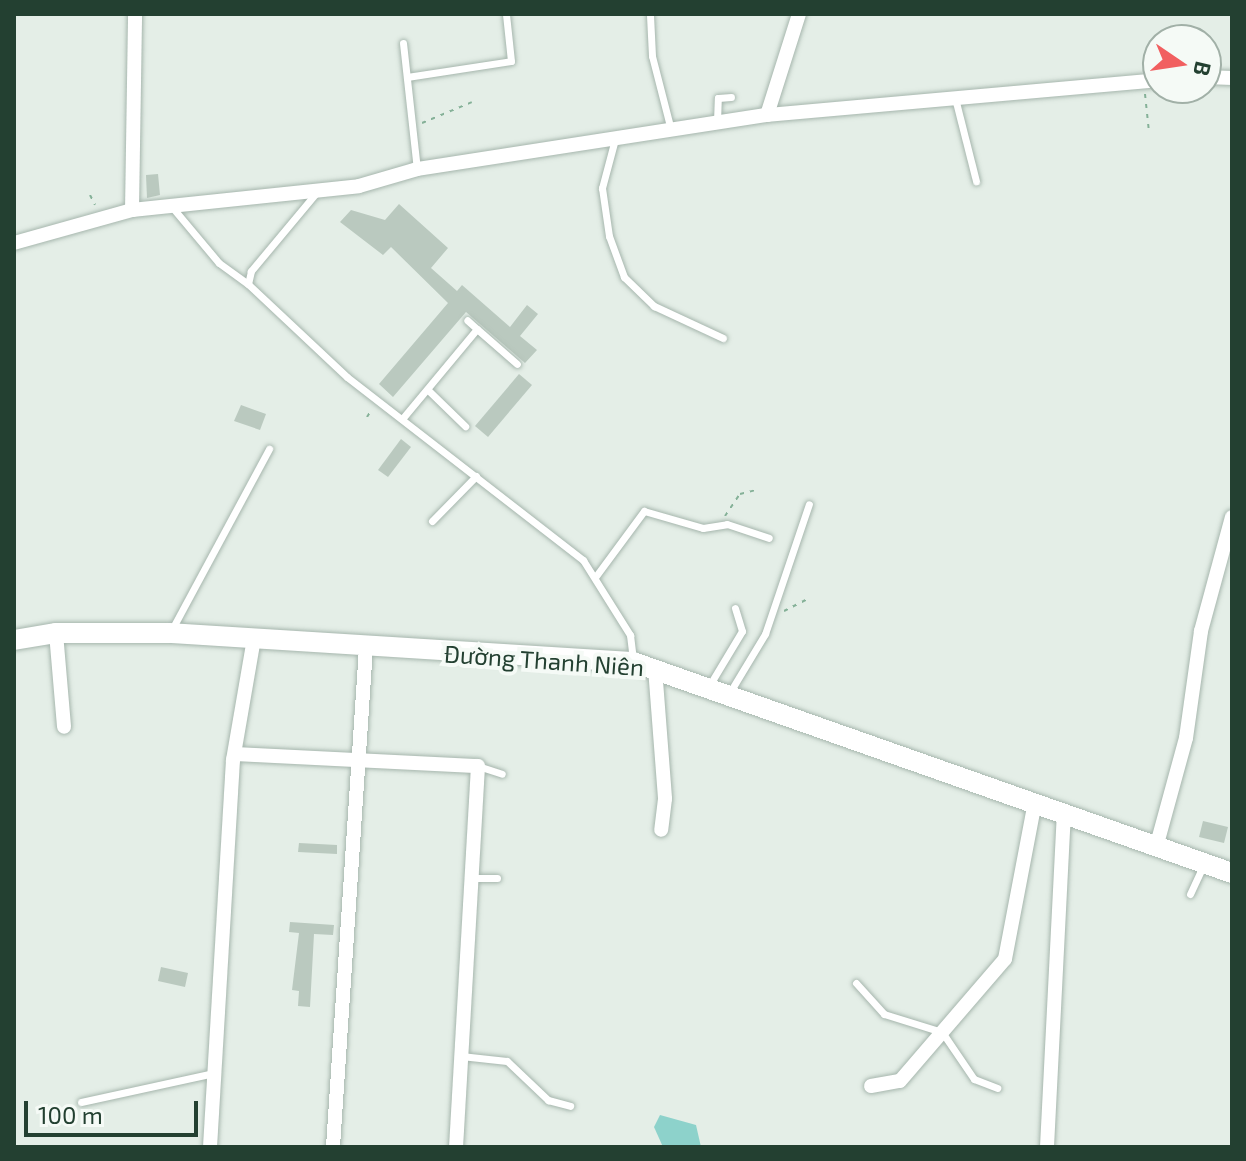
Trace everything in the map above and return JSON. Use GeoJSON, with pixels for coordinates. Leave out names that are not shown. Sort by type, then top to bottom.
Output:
{"type":"FeatureCollection","features":[{"type":"Feature","properties":{"kind":"main road","name":"Đường Thanh Niên"},"geometry":{"type":"LineString","coordinates":[[14,640],[56,633],[170,633],[633,662],[730,693],[1232,873]]}},
{"type":"Feature","properties":{"kind":"street"},"geometry":{"type":"LineString","coordinates":[[132,210],[135,14]]}},
{"type":"Feature","properties":{"kind":"street"},"geometry":{"type":"LineString","coordinates":[[767,115],[799,14]]}},
{"type":"Feature","properties":{"kind":"street"},"geometry":{"type":"LineString","coordinates":[[14,243],[132,210],[317,191],[417,169],[767,115],[1142,81]]}},
{"type":"Feature","properties":{"kind":"street"},"geometry":{"type":"LineString","coordinates":[[1157,844],[1186,738],[1201,631],[1232,517]]}},
{"type":"Feature","properties":{"kind":"street"},"geometry":{"type":"LineString","coordinates":[[56,633],[64,727]]}},
{"type":"Feature","properties":{"kind":"street"},"geometry":{"type":"LineString","coordinates":[[210,1147],[237,754],[254,639]]}},
{"type":"Feature","properties":{"kind":"street"},"geometry":{"type":"LineString","coordinates":[[333,1147],[366,647]]}},
{"type":"Feature","properties":{"kind":"street"},"geometry":{"type":"LineString","coordinates":[[655,668],[665,799],[661,830]]}},
{"type":"Feature","properties":{"kind":"street"},"geometry":{"type":"LineString","coordinates":[[237,754],[478,766],[456,1147]]}},
{"type":"Feature","properties":{"kind":"street"},"geometry":{"type":"LineString","coordinates":[[871,1086],[900,1081],[1005,959],[1035,802]]}},
{"type":"Feature","properties":{"kind":"street"},"geometry":{"type":"LineString","coordinates":[[1047,1147],[1064,814]]}},
{"type":"Feature","properties":{"kind":"lane"},"geometry":{"type":"LineString","coordinates":[[407,77],[511,61],[506,14]]}},
{"type":"Feature","properties":{"kind":"lane"},"geometry":{"type":"LineString","coordinates":[[650,15],[652,56],[671,130]]}},
{"type":"Feature","properties":{"kind":"lane"},"geometry":{"type":"LineString","coordinates":[[403,43],[417,169]]}},
{"type":"Feature","properties":{"kind":"lane"},"geometry":{"type":"LineString","coordinates":[[955,96],[976,181]]}},
{"type":"Feature","properties":{"kind":"lane"},"geometry":{"type":"LineString","coordinates":[[717,123],[718,98],[731,97]]}},
{"type":"Feature","properties":{"kind":"lane"},"geometry":{"type":"LineString","coordinates":[[615,138],[602,188],[609,236],[624,277],[654,306],[723,338]]}},
{"type":"Feature","properties":{"kind":"lane"},"geometry":{"type":"LineString","coordinates":[[248,284],[251,271],[317,191]]}},
{"type":"Feature","properties":{"kind":"lane"},"geometry":{"type":"LineString","coordinates":[[172,207],[219,263],[248,284],[347,377],[476,476],[596,576],[630,635],[633,662]]}},
{"type":"Feature","properties":{"kind":"lane"},"geometry":{"type":"LineString","coordinates":[[467,320],[517,364]]}},
{"type":"Feature","properties":{"kind":"lane"},"geometry":{"type":"LineString","coordinates":[[402,419],[477,329]]}},
{"type":"Feature","properties":{"kind":"lane"},"geometry":{"type":"LineString","coordinates":[[428,390],[465,426]]}},
{"type":"Feature","properties":{"kind":"lane"},"geometry":{"type":"LineString","coordinates":[[170,633],[269,449]]}},
{"type":"Feature","properties":{"kind":"lane"},"geometry":{"type":"LineString","coordinates":[[432,521],[476,476]]}},
{"type":"Feature","properties":{"kind":"lane"},"geometry":{"type":"LineString","coordinates":[[730,693],[772,613],[809,504]]}},
{"type":"Feature","properties":{"kind":"lane"},"geometry":{"type":"LineString","coordinates":[[596,576],[644,511],[703,528],[720,523],[769,538]]}},
{"type":"Feature","properties":{"kind":"lane"},"geometry":{"type":"LineString","coordinates":[[709,686],[742,631],[735,608]]}},
{"type":"Feature","properties":{"kind":"lane"},"geometry":{"type":"LineString","coordinates":[[478,766],[502,774]]}},
{"type":"Feature","properties":{"kind":"lane"},"geometry":{"type":"LineString","coordinates":[[1190,894],[1205,862]]}},
{"type":"Feature","properties":{"kind":"lane"},"geometry":{"type":"LineString","coordinates":[[471,878],[497,878]]}},
{"type":"Feature","properties":{"kind":"lane"},"geometry":{"type":"LineString","coordinates":[[856,983],[884,1014],[942,1032],[974,1079],[997,1088]]}},
{"type":"Feature","properties":{"kind":"lane"},"geometry":{"type":"LineString","coordinates":[[461,1056],[507,1061],[548,1100],[570,1106]]}},
{"type":"Feature","properties":{"kind":"lane"},"geometry":{"type":"LineString","coordinates":[[81,1102],[214,1073]]}},
{"type":"Feature","properties":{"kind":"path"},"geometry":{"type":"LineString","coordinates":[[413,127],[472,102]]}},
{"type":"Feature","properties":{"kind":"path"},"geometry":{"type":"LineString","coordinates":[[1149,132],[1150,104]]}},
{"type":"Feature","properties":{"kind":"path"},"geometry":{"type":"LineString","coordinates":[[720,523],[740,494],[756,490]]}},
{"type":"Feature","properties":{"kind":"path"},"geometry":{"type":"LineString","coordinates":[[772,613],[808,599]]}},
{"type":"Feature","properties":{"kind":"water"},"geometry":{"type":"Polygon","coordinates":[[[660,1115],[696,1125],[701,1147],[663,1147],[654,1127],[660,1115]]]}},
{"type":"Feature","properties":{"kind":"building"},"geometry":{"type":"Polygon","coordinates":[[[158,174],[160,195],[147,198],[146,175],[158,174]]]}},
{"type":"Feature","properties":{"kind":"building"},"geometry":{"type":"Polygon","coordinates":[[[399,204],[448,248],[431,268],[457,291],[462,285],[510,327],[527,305],[538,314],[520,336],[537,350],[525,363],[466,312],[393,397],[379,384],[448,303],[391,247],[383,255],[340,222],[351,210],[385,220],[399,204]]]}},
{"type":"Feature","properties":{"kind":"building"},"geometry":{"type":"Polygon","coordinates":[[[519,374],[532,385],[488,437],[475,426],[519,374]]]}},
{"type":"Feature","properties":{"kind":"building"},"geometry":{"type":"Polygon","coordinates":[[[241,405],[266,414],[260,430],[234,421],[241,405]]]}},
{"type":"Feature","properties":{"kind":"building"},"geometry":{"type":"Polygon","coordinates":[[[401,439],[411,447],[388,477],[378,470],[401,439]]]}},
{"type":"Feature","properties":{"kind":"building"},"geometry":{"type":"Polygon","coordinates":[[[1203,821],[1228,827],[1224,843],[1199,837],[1203,821]]]}},
{"type":"Feature","properties":{"kind":"building"},"geometry":{"type":"Polygon","coordinates":[[[299,843],[337,845],[337,854],[298,852],[299,843]]]}},
{"type":"Feature","properties":{"kind":"building"},"geometry":{"type":"Polygon","coordinates":[[[290,922],[334,925],[333,935],[314,934],[310,1007],[298,1006],[299,991],[292,990],[299,933],[289,932],[290,922]]]}},
{"type":"Feature","properties":{"kind":"building"},"geometry":{"type":"Polygon","coordinates":[[[161,967],[188,973],[185,987],[158,981],[161,967]]]}}]}
